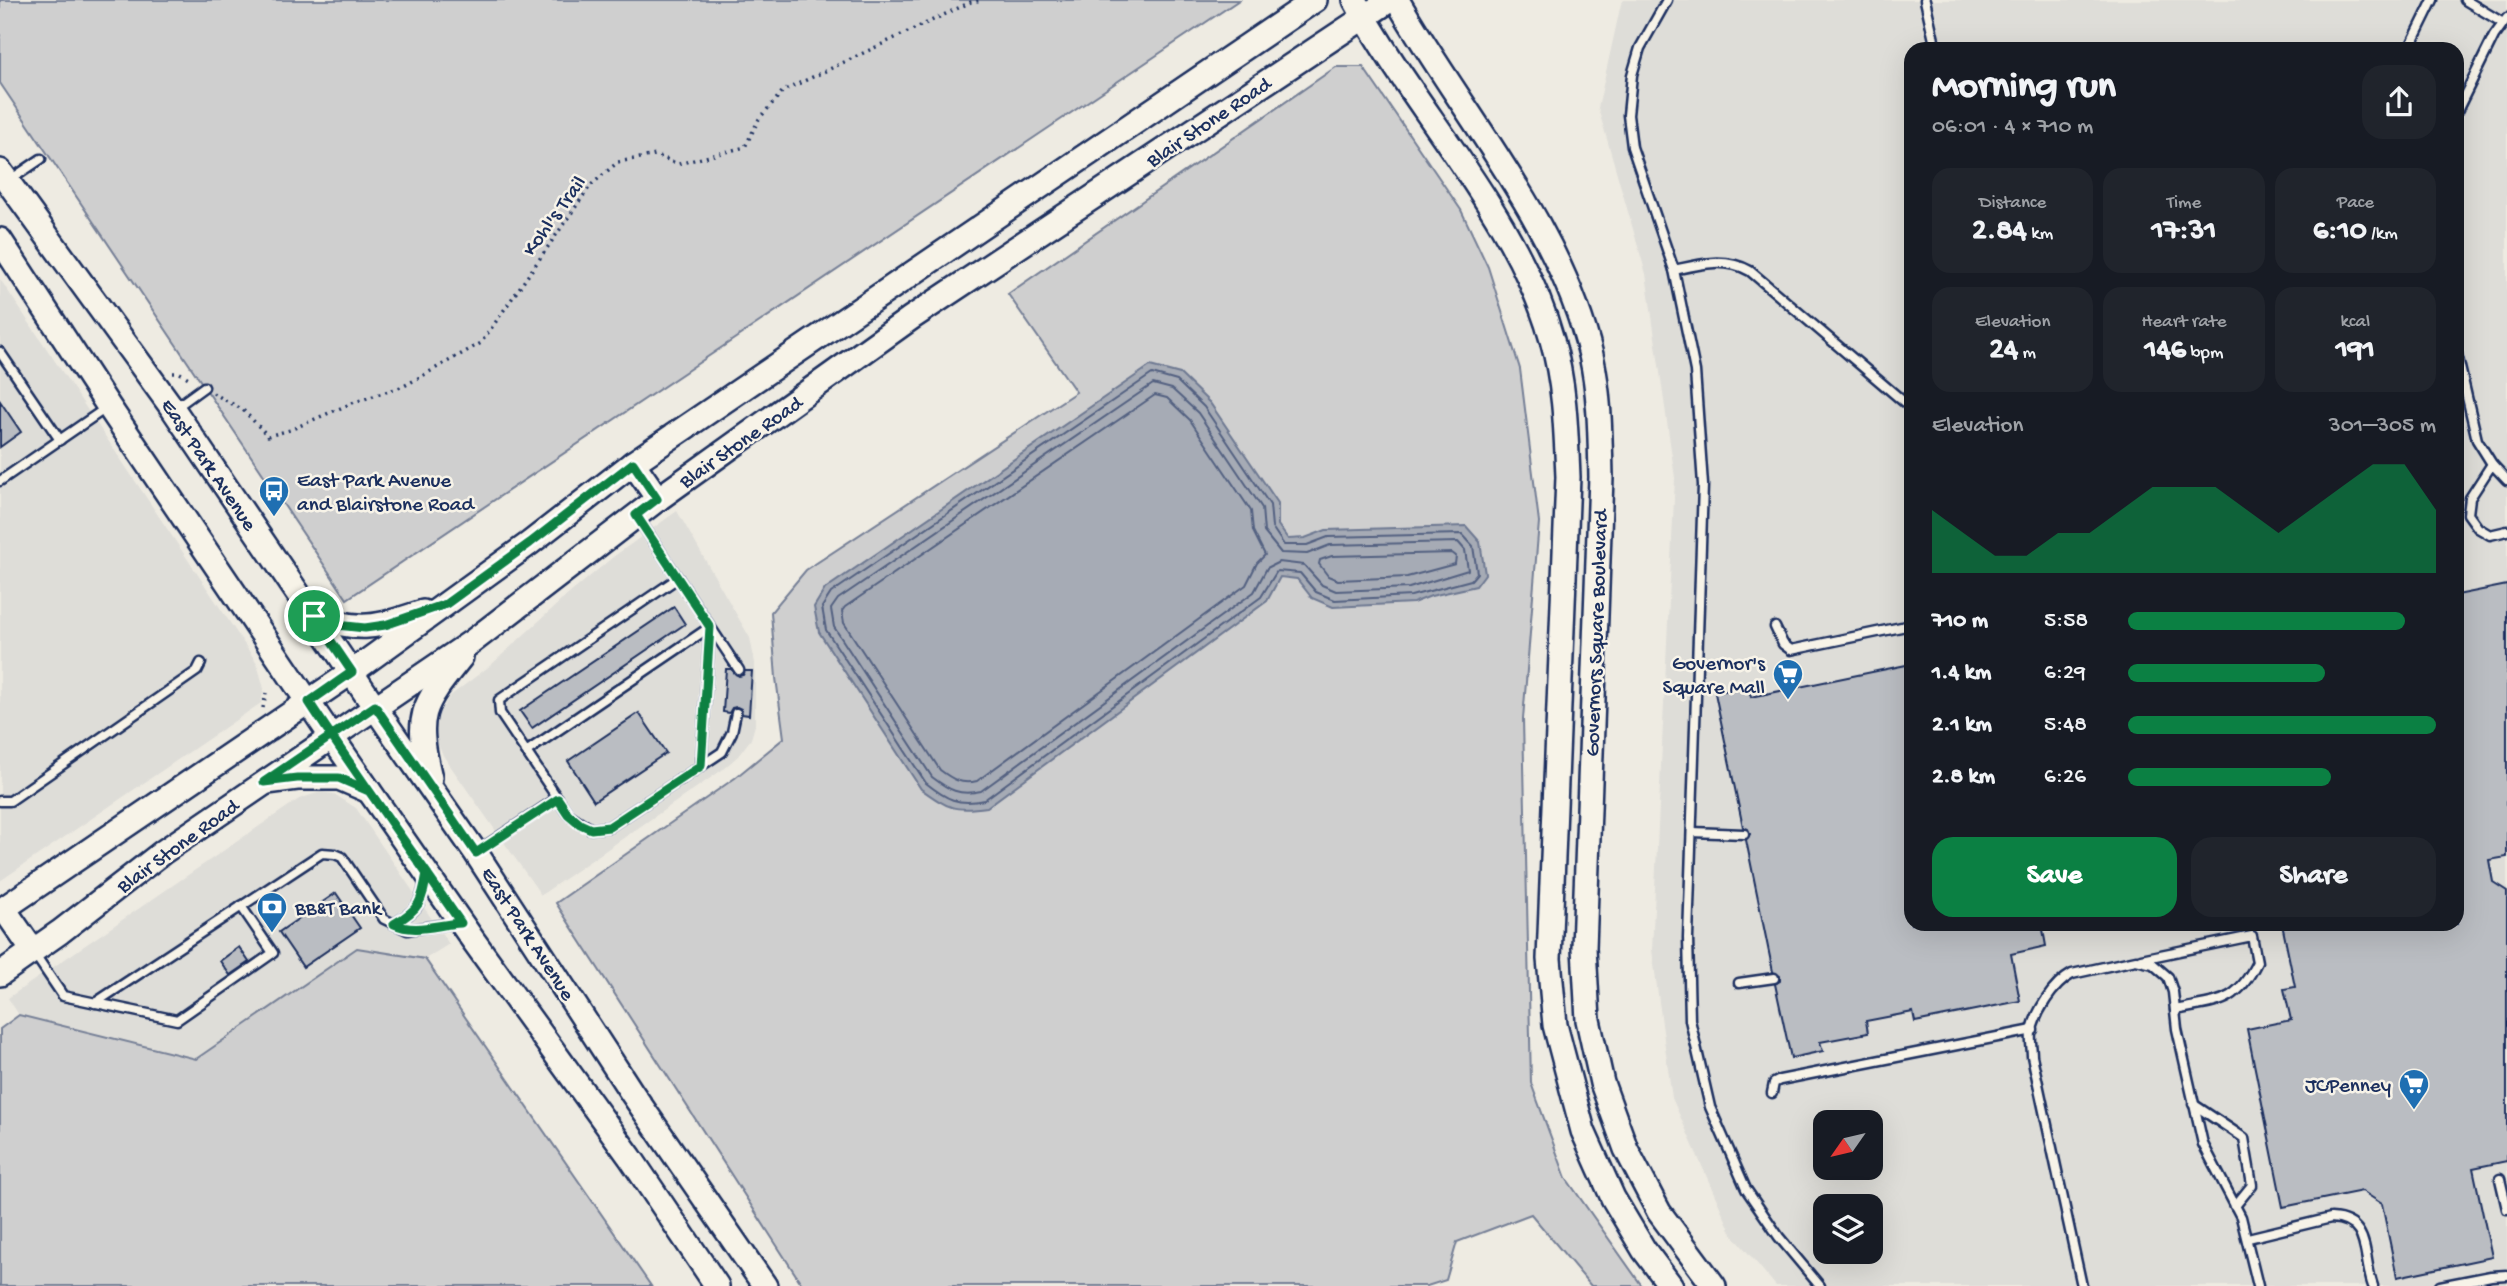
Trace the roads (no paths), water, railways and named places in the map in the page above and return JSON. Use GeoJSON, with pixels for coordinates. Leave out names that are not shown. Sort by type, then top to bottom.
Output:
{"type":"FeatureCollection","features":[{"type":"Feature","properties":{"kind":"main road","name":"Blair Stone Road"},"geometry":{"type":"LineString","coordinates":[[1,908],[352,672],[530,543],[633,463],[1315,0]]}},
{"type":"Feature","properties":{"kind":"main road","name":"Blair Stone Road"},"geometry":{"type":"LineString","coordinates":[[0,974],[163,852],[475,639],[657,499],[911,318],[1359,8],[1390,0]]}},
{"type":"Feature","properties":{"kind":"main road","name":"Governors Square Boulevard"},"geometry":{"type":"LineString","coordinates":[[1397,0],[1432,60],[1522,198],[1560,267],[1578,310],[1591,356],[1599,409],[1601,477],[1584,948],[1588,1020],[1602,1083],[1626,1149],[1659,1212],[1701,1281]]}},
{"type":"Feature","properties":{"kind":"main road","name":"Governors Square Boulevard"},"geometry":{"type":"LineString","coordinates":[[1359,8],[1391,61],[1494,214],[1530,284],[1552,340],[1565,404],[1568,477],[1549,959],[1555,1025],[1583,1131],[1613,1198],[1644,1250],[1671,1286]]}},
{"type":"Feature","properties":{"kind":"main road","name":"East Park Avenue"},"geometry":{"type":"LineString","coordinates":[[2,180],[173,409],[476,853],[632,1093],[765,1286]]}},
{"type":"Feature","properties":{"kind":"main road"},"geometry":{"type":"LineString","coordinates":[[0,240],[331,736],[461,923],[630,1157],[717,1286]]}},
{"type":"Feature","properties":{"kind":"main road"},"geometry":{"type":"LineString","coordinates":[[1567,446],[1600,448]]}},
{"type":"Feature","properties":{"kind":"main road"},"geometry":{"type":"LineString","coordinates":[[633,463],[657,499]]}},
{"type":"Feature","properties":{"kind":"main road"},"geometry":{"type":"LineString","coordinates":[[314,616],[337,625],[365,628],[385,625],[446,604]]}},
{"type":"Feature","properties":{"kind":"main road"},"geometry":{"type":"LineString","coordinates":[[433,791],[422,737],[426,706],[431,694],[475,639]]}},
{"type":"Feature","properties":{"kind":"main road"},"geometry":{"type":"LineString","coordinates":[[264,782],[297,778],[339,778],[369,791]]}},
{"type":"Feature","properties":{"kind":"main road"},"geometry":{"type":"LineString","coordinates":[[1,908],[33,951]]}},
{"type":"Feature","properties":{"kind":"lane"},"geometry":{"type":"LineString","coordinates":[[1667,0],[1640,48],[1632,75],[1628,115],[1632,147],[1674,270],[1695,370],[1703,485],[1688,937],[1690,1020],[1710,1107],[1746,1189],[1779,1237],[1820,1286]]}},
{"type":"Feature","properties":{"kind":"lane"},"geometry":{"type":"LineString","coordinates":[[1925,0],[1934,42]]}},
{"type":"Feature","properties":{"kind":"lane"},"geometry":{"type":"LineString","coordinates":[[2412,42],[2433,0]]}},
{"type":"Feature","properties":{"kind":"lane"},"geometry":{"type":"LineString","coordinates":[[2464,97],[2494,36],[2505,20],[2465,0]]}},
{"type":"Feature","properties":{"kind":"lane"},"geometry":{"type":"LineString","coordinates":[[2,180],[41,159]]}},
{"type":"Feature","properties":{"kind":"lane"},"geometry":{"type":"LineString","coordinates":[[1674,270],[1720,262],[1750,271],[1904,402]]}},
{"type":"Feature","properties":{"kind":"lane"},"geometry":{"type":"LineString","coordinates":[[0,352],[60,440]]}},
{"type":"Feature","properties":{"kind":"lane"},"geometry":{"type":"LineString","coordinates":[[2464,384],[2477,440],[2507,481]]}},
{"type":"Feature","properties":{"kind":"lane"},"geometry":{"type":"LineString","coordinates":[[173,409],[204,387]]}},
{"type":"Feature","properties":{"kind":"lane"},"geometry":{"type":"LineString","coordinates":[[0,481],[109,407]]}},
{"type":"Feature","properties":{"kind":"lane"},"geometry":{"type":"LineString","coordinates":[[2492,464],[2470,498],[2468,514],[2479,528],[2490,535],[2507,531]]}},
{"type":"Feature","properties":{"kind":"lane"},"geometry":{"type":"LineString","coordinates":[[636,515],[739,670]]}},
{"type":"Feature","properties":{"kind":"lane"},"geometry":{"type":"LineString","coordinates":[[678,578],[499,700],[500,713],[568,814],[591,829],[609,827],[722,751],[732,732],[736,713]]}},
{"type":"Feature","properties":{"kind":"lane"},"geometry":{"type":"LineString","coordinates":[[1774,626],[1783,644],[1791,650],[1904,626]]}},
{"type":"Feature","properties":{"kind":"lane"},"geometry":{"type":"LineString","coordinates":[[526,751],[710,627]]}},
{"type":"Feature","properties":{"kind":"lane"},"geometry":{"type":"LineString","coordinates":[[701,766],[710,627]]}},
{"type":"Feature","properties":{"kind":"lane"},"geometry":{"type":"LineString","coordinates":[[0,801],[10,801],[19,795],[197,671],[201,663]]}},
{"type":"Feature","properties":{"kind":"lane"},"geometry":{"type":"LineString","coordinates":[[476,853],[558,799]]}},
{"type":"Feature","properties":{"kind":"lane"},"geometry":{"type":"LineString","coordinates":[[1692,832],[1744,834]]}},
{"type":"Feature","properties":{"kind":"lane"},"geometry":{"type":"LineString","coordinates":[[96,1003],[322,853],[342,857],[384,919],[407,930],[435,924],[461,923]]}},
{"type":"Feature","properties":{"kind":"lane"},"geometry":{"type":"LineString","coordinates":[[394,924],[412,914],[419,905],[427,873]]}},
{"type":"Feature","properties":{"kind":"lane"},"geometry":{"type":"LineString","coordinates":[[33,951],[63,996],[177,1020],[273,953],[241,906]]}},
{"type":"Feature","properties":{"kind":"lane"},"geometry":{"type":"LineString","coordinates":[[2082,1286],[2032,1056],[2033,1030],[2048,998],[2063,979],[2071,974],[2252,936],[2257,962],[2240,990],[2227,999],[2175,1010]]}},
{"type":"Feature","properties":{"kind":"lane"},"geometry":{"type":"LineString","coordinates":[[2136,960],[2153,964],[2168,977],[2203,1144],[2248,1238],[2258,1286]]}},
{"type":"Feature","properties":{"kind":"lane"},"geometry":{"type":"LineString","coordinates":[[1739,983],[1774,978]]}},
{"type":"Feature","properties":{"kind":"lane"},"geometry":{"type":"LineString","coordinates":[[1772,1093],[1774,1083],[1780,1080],[2033,1030]]}},
{"type":"Feature","properties":{"kind":"lane"},"geometry":{"type":"LineString","coordinates":[[2193,1104],[2244,1138],[2252,1185],[2235,1206]]}},
{"type":"Feature","properties":{"kind":"lane"},"geometry":{"type":"LineString","coordinates":[[2500,1179],[2507,1209]]}},
{"type":"Feature","properties":{"kind":"lane"},"geometry":{"type":"LineString","coordinates":[[2248,1238],[2331,1218],[2352,1222],[2360,1231],[2373,1286]]}},
{"type":"Feature","properties":{"kind":"lane"},"geometry":{"type":"LineString","coordinates":[[2440,1286],[2507,1275]]}},
{"type":"Feature","properties":{"kind":"water"},"geometry":{"type":"Polygon","coordinates":[[[1150,366],[1180,374],[1210,403],[1278,503],[1278,525],[1288,539],[1305,538],[1326,530],[1466,526],[1480,542],[1485,574],[1476,586],[1413,603],[1333,607],[1312,598],[1297,579],[1280,577],[1267,601],[987,807],[951,807],[921,789],[819,632],[814,607],[825,589],[1150,366]]]}},
{"type":"Feature","properties":{"kind":"place","name":"East Park Avenue and Blairstone Road"},"geometry":{"type":"Point","coordinates":[274,518]}},
{"type":"Feature","properties":{"kind":"place","name":"Governor's Square Mall"},"geometry":{"type":"Point","coordinates":[1788,701]}},
{"type":"Feature","properties":{"kind":"place","name":"BB&T Bank"},"geometry":{"type":"Point","coordinates":[272,934]}},
{"type":"Feature","properties":{"kind":"place","name":"JCPenney"},"geometry":{"type":"Point","coordinates":[2414,1111]}}]}
